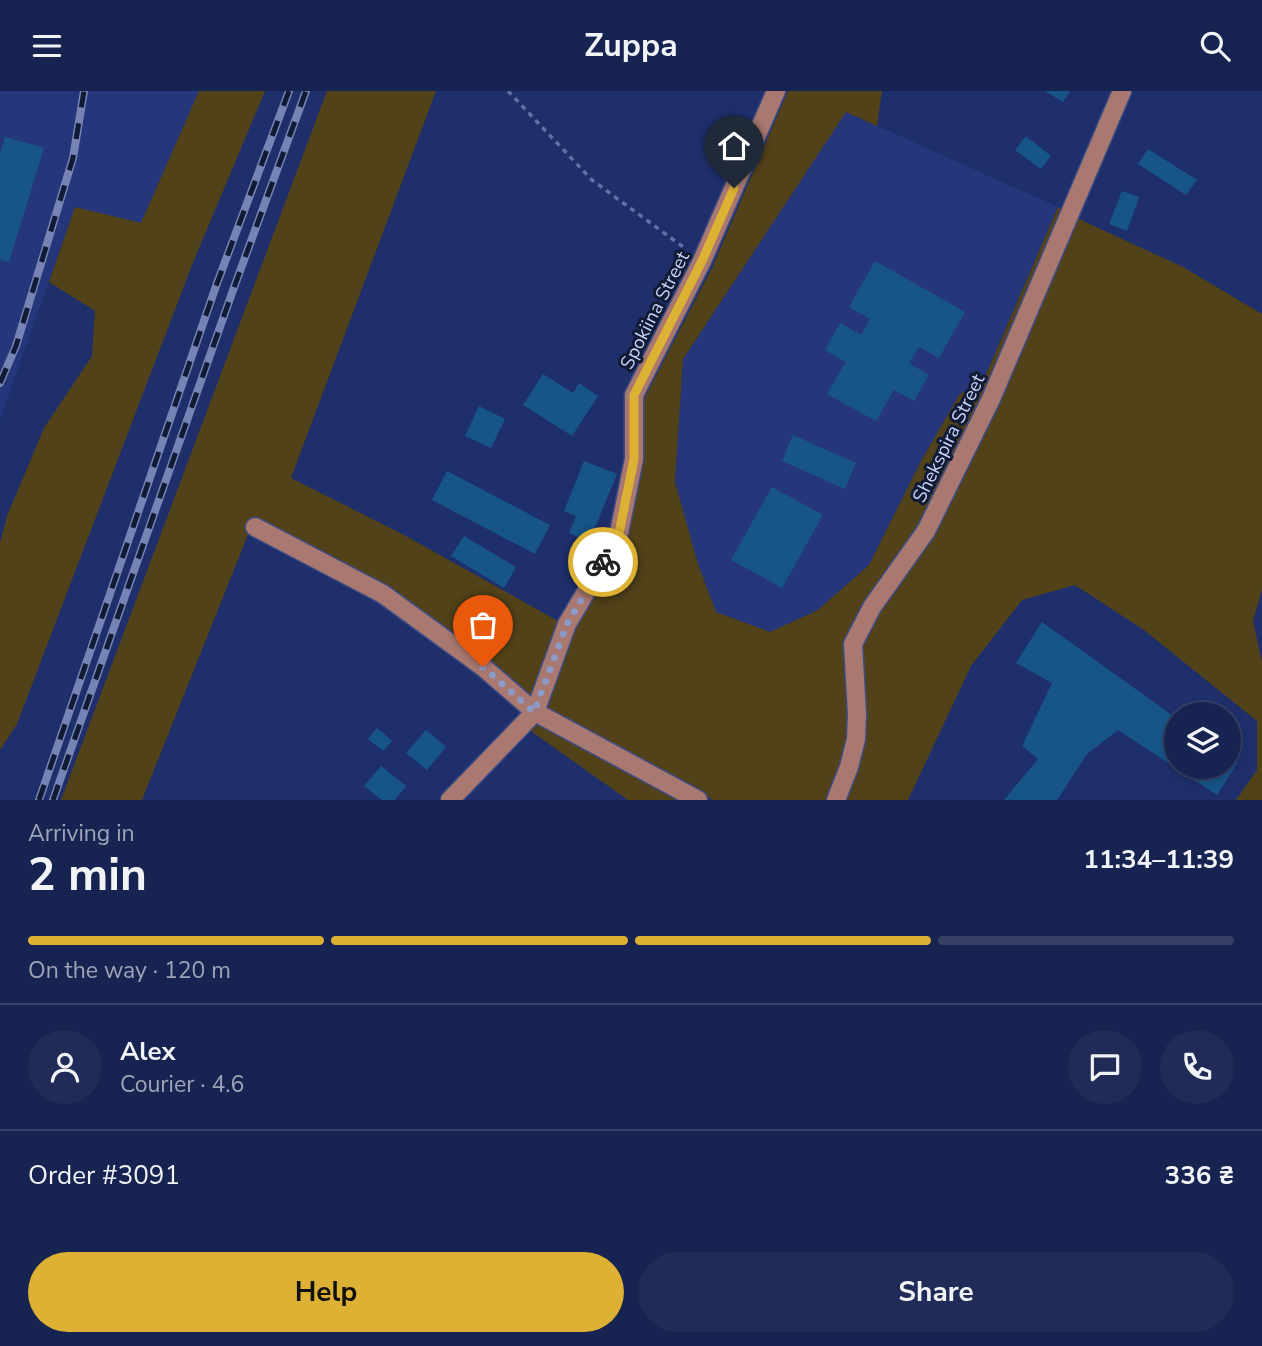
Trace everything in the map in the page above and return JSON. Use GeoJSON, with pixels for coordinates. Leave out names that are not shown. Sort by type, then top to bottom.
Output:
{"type":"FeatureCollection","features":[{"type":"Feature","properties":{"kind":"street","name":"Spokiina Street"},"geometry":{"type":"LineString","coordinates":[[450,800],[534,712],[567,624],[618,538],[634,459],[634,395],[702,261],[776,91]]}},
{"type":"Feature","properties":{"kind":"street","name":"Shekspira Street"},"geometry":{"type":"LineString","coordinates":[[836,800],[856,739],[853,644],[872,607],[926,531],[991,399],[1122,91]]}},
{"type":"Feature","properties":{"kind":"street"},"geometry":{"type":"LineString","coordinates":[[255,527],[383,594],[483,667],[534,712],[698,800]]}},
{"type":"Feature","properties":{"kind":"path"},"geometry":{"type":"LineString","coordinates":[[508,91],[592,180],[702,261]]}},
{"type":"Feature","properties":{"kind":"shaded area"},"geometry":{"type":"Polygon","coordinates":[[[0,91],[199,91],[141,223],[75,207],[0,420],[0,91]]]}},
{"type":"Feature","properties":{"kind":"shaded area"},"geometry":{"type":"Polygon","coordinates":[[[199,91],[265,91],[192,265],[17,724],[0,750],[0,543],[7,516],[44,428],[92,356],[95,311],[49,282],[75,207],[141,223],[199,91]]]}},
{"type":"Feature","properties":{"kind":"shaded area"},"geometry":{"type":"Polygon","coordinates":[[[327,91],[436,91],[291,478],[406,536],[574,630],[628,539],[644,460],[644,399],[712,268],[788,91],[882,91],[877,126],[846,112],[683,359],[675,482],[698,564],[716,612],[770,632],[818,610],[869,565],[921,461],[959,395],[984,379],[1058,207],[1183,267],[1262,314],[1262,590],[1253,621],[1262,662],[1262,800],[1236,800],[1257,770],[1257,721],[1241,708],[1241,702],[1233,702],[1144,630],[1075,585],[1022,600],[971,666],[908,800],[713,800],[546,710],[387,588],[249,532],[142,800],[61,800],[327,91]]]}},
{"type":"Feature","properties":{"kind":"shaded area"},"geometry":{"type":"Polygon","coordinates":[[[846,112],[1058,207],[984,379],[959,395],[921,461],[869,565],[818,610],[770,632],[716,612],[698,564],[675,482],[683,359],[846,112]]]}},
{"type":"Feature","properties":{"kind":"shaded area"},"geometry":{"type":"Polygon","coordinates":[[[536,720],[686,800],[628,800],[528,729],[536,720]]]}},
{"type":"Feature","properties":{"kind":"building"},"geometry":{"type":"Polygon","coordinates":[[[1045,91],[1070,91],[1063,102],[1045,91]]]}},
{"type":"Feature","properties":{"kind":"building"},"geometry":{"type":"Polygon","coordinates":[[[1026,136],[1051,156],[1041,169],[1015,150],[1026,136]]]}},
{"type":"Feature","properties":{"kind":"building"},"geometry":{"type":"Polygon","coordinates":[[[5,137],[44,148],[9,262],[0,260],[0,154],[5,137]]]}},
{"type":"Feature","properties":{"kind":"building"},"geometry":{"type":"Polygon","coordinates":[[[1148,149],[1197,180],[1186,195],[1138,164],[1148,149]]]}},
{"type":"Feature","properties":{"kind":"building"},"geometry":{"type":"Polygon","coordinates":[[[1122,191],[1139,197],[1127,231],[1109,224],[1122,191]]]}},
{"type":"Feature","properties":{"kind":"building"},"geometry":{"type":"Polygon","coordinates":[[[875,261],[965,312],[939,358],[919,347],[909,363],[929,375],[914,401],[894,390],[876,421],[827,394],[846,362],[825,350],[840,323],[861,335],[870,319],[849,307],[875,261]]]}},
{"type":"Feature","properties":{"kind":"building"},"geometry":{"type":"Polygon","coordinates":[[[543,374],[573,393],[579,383],[598,396],[572,436],[523,405],[543,374]]]}},
{"type":"Feature","properties":{"kind":"building"},"geometry":{"type":"Polygon","coordinates":[[[479,406],[505,419],[491,448],[465,436],[479,406]]]}},
{"type":"Feature","properties":{"kind":"building"},"geometry":{"type":"Polygon","coordinates":[[[793,435],[856,463],[845,489],[782,461],[793,435]]]}},
{"type":"Feature","properties":{"kind":"building"},"geometry":{"type":"Polygon","coordinates":[[[584,461],[617,474],[589,542],[569,533],[576,516],[564,511],[584,461]]]}},
{"type":"Feature","properties":{"kind":"building"},"geometry":{"type":"Polygon","coordinates":[[[447,471],[550,525],[535,554],[432,500],[447,471]]]}},
{"type":"Feature","properties":{"kind":"building"},"geometry":{"type":"Polygon","coordinates":[[[772,487],[823,515],[782,588],[731,560],[772,487]]]}},
{"type":"Feature","properties":{"kind":"building"},"geometry":{"type":"Polygon","coordinates":[[[464,536],[516,567],[504,588],[451,556],[464,536]]]}},
{"type":"Feature","properties":{"kind":"building"},"geometry":{"type":"Polygon","coordinates":[[[1042,622],[1164,709],[1164,760],[1118,730],[1087,754],[1057,800],[1004,800],[1038,759],[1022,746],[1052,683],[1016,663],[1042,622]]]}},
{"type":"Feature","properties":{"kind":"building"},"geometry":{"type":"Polygon","coordinates":[[[377,728],[392,741],[383,751],[368,739],[377,728]]]}},
{"type":"Feature","properties":{"kind":"building"},"geometry":{"type":"Polygon","coordinates":[[[426,730],[446,747],[427,770],[406,753],[426,730]]]}},
{"type":"Feature","properties":{"kind":"building"},"geometry":{"type":"Polygon","coordinates":[[[381,766],[406,786],[395,800],[382,800],[364,786],[381,766]]]}},
{"type":"Feature","properties":{"kind":"building"},"geometry":{"type":"Polygon","coordinates":[[[1193,779],[1227,779],[1217,795],[1193,779]]]}},
{"type":"Feature","properties":{"kind":"railway"},"geometry":{"type":"LineString","coordinates":[[0,383],[16,346],[73,158],[84,91]]}},
{"type":"Feature","properties":{"kind":"railway"},"geometry":{"type":"LineString","coordinates":[[39,800],[216,286],[289,91]]}},
{"type":"Feature","properties":{"kind":"railway"},"geometry":{"type":"LineString","coordinates":[[53,800],[306,91]]}},
{"type":"Feature","properties":{"kind":"way so far"},"geometry":{"type":"LineString","coordinates":[[483,667],[534,712],[567,624],[603,562]]}},
{"type":"Feature","properties":{"kind":"route"},"geometry":{"type":"LineString","coordinates":[[603,562],[618,538],[634,459],[634,395],[702,261],[734,188]]}}]}
